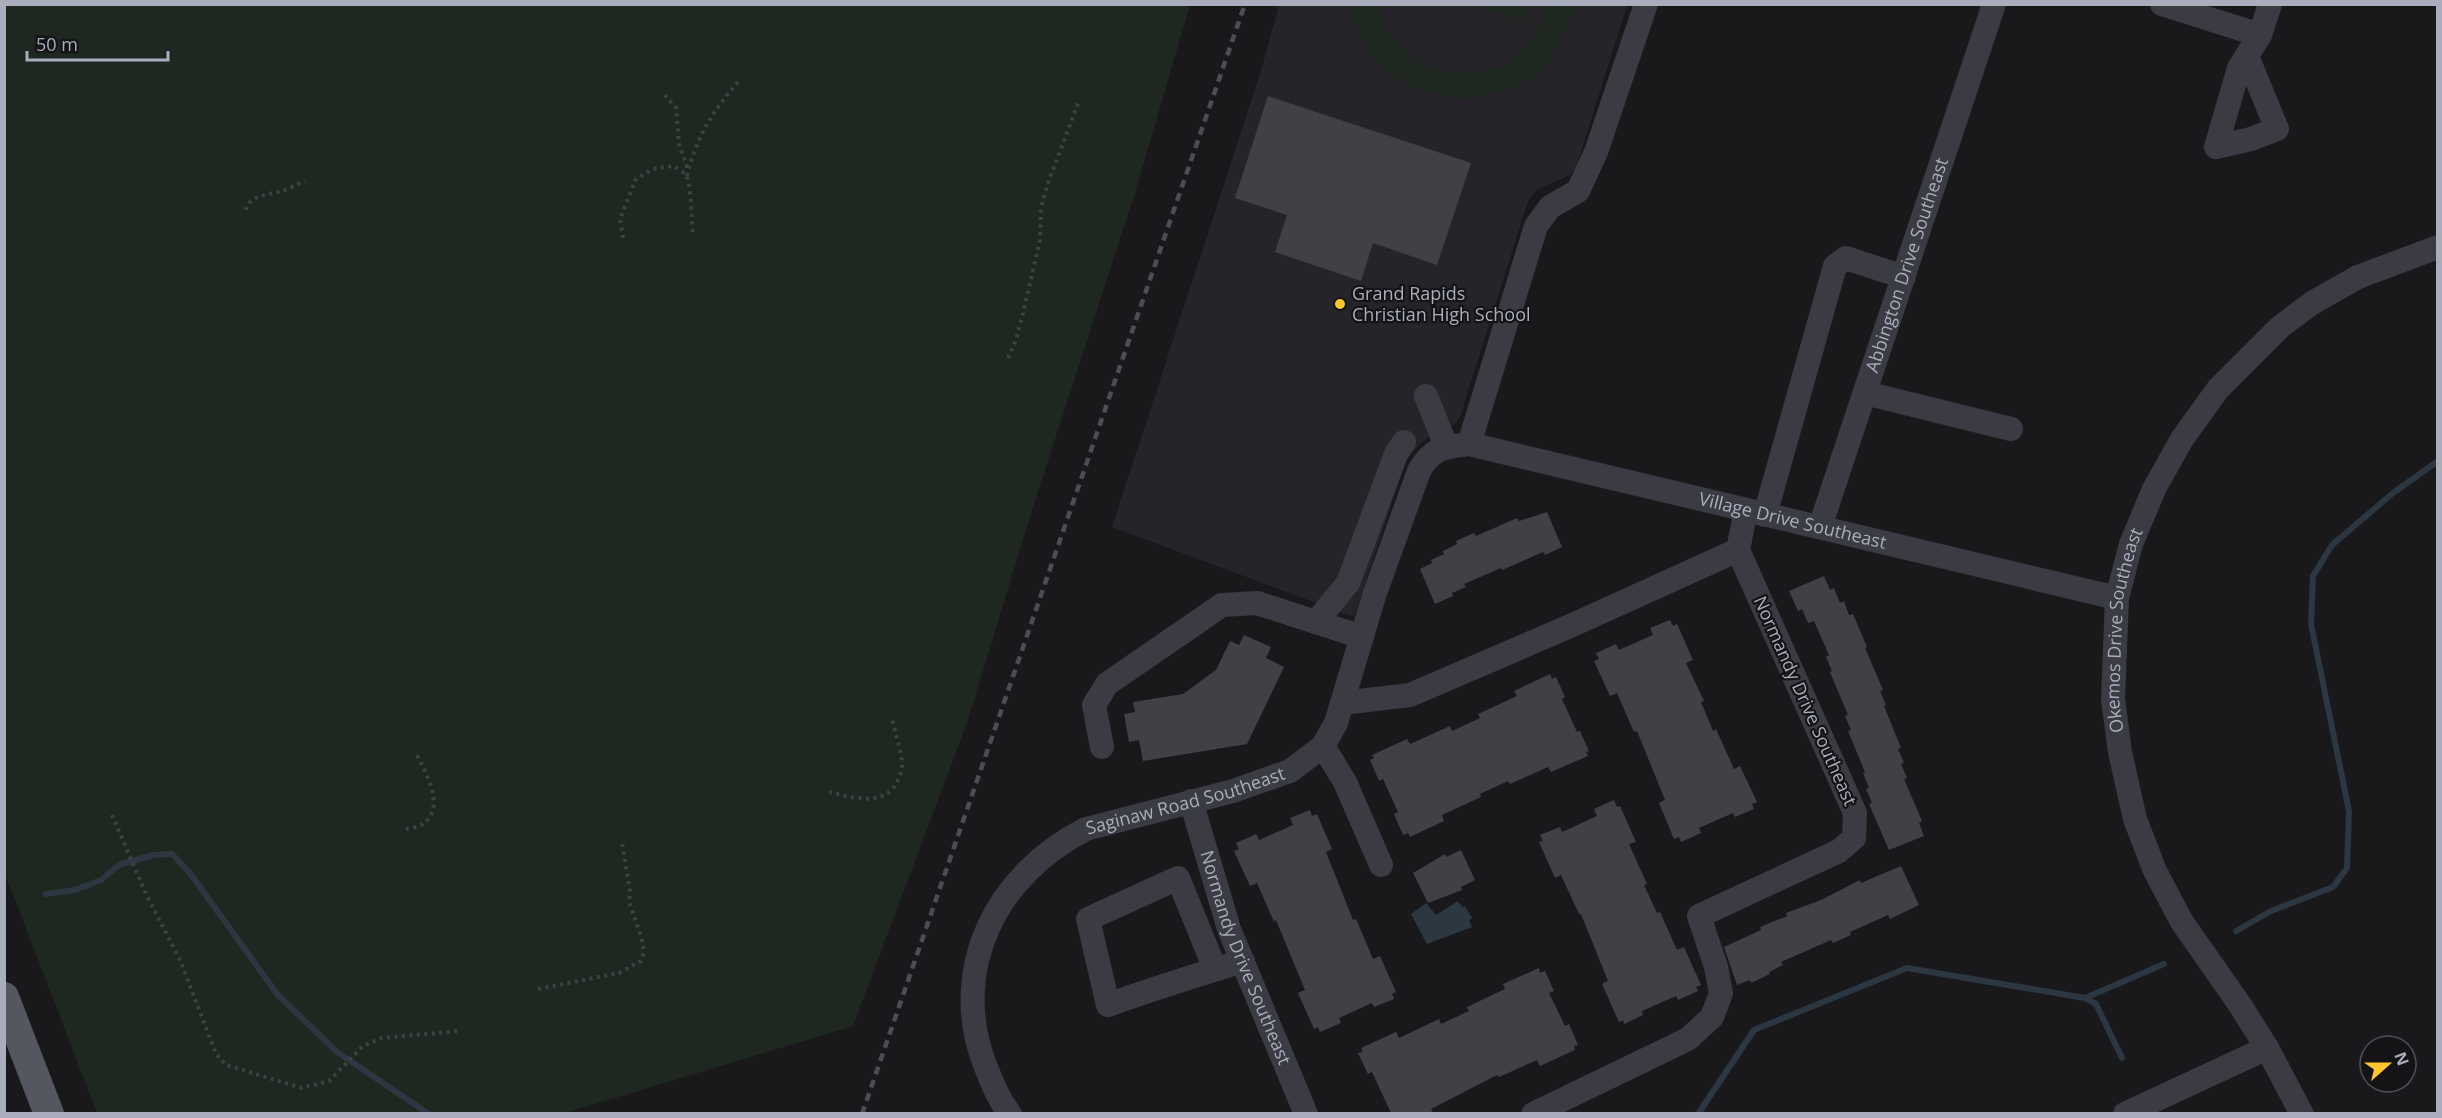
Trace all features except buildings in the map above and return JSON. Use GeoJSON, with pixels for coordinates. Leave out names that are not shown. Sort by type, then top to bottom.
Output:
{"type":"FeatureCollection","features":[{"type":"Feature","properties":{"kind":"main road"},"geometry":{"type":"LineString","coordinates":[[4,997],[49,1113]]}},
{"type":"Feature","properties":{"kind":"street"},"geometry":{"type":"LineString","coordinates":[[1457,445],[1536,226],[1550,207],[1578,191],[1596,152],[1646,4]]}},
{"type":"Feature","properties":{"kind":"street","name":"Abbington Drive Southeast"},"geometry":{"type":"LineString","coordinates":[[1820,527],[1994,4]]}},
{"type":"Feature","properties":{"kind":"street"},"geometry":{"type":"LineString","coordinates":[[2162,4],[2260,34]]}},
{"type":"Feature","properties":{"kind":"street"},"geometry":{"type":"LineString","coordinates":[[2247,56],[2260,34],[2270,4]]}},
{"type":"Feature","properties":{"kind":"street","name":"Okemos Drive Southeast"},"geometry":{"type":"LineString","coordinates":[[2302,1113],[2267,1048],[2182,922],[2155,871],[2135,819],[2120,752],[2114,699],[2117,597],[2131,544],[2154,489],[2182,439],[2218,389],[2280,327],[2312,303],[2358,277],[2438,247]]}},
{"type":"Feature","properties":{"kind":"street"},"geometry":{"type":"LineString","coordinates":[[1342,703],[1410,695],[1738,550],[1755,513],[1835,266],[1846,258],[1904,277]]}},
{"type":"Feature","properties":{"kind":"street"},"geometry":{"type":"LineString","coordinates":[[1865,393],[2011,429]]}},
{"type":"Feature","properties":{"kind":"street"},"geometry":{"type":"LineString","coordinates":[[1426,396],[1457,445]]}},
{"type":"Feature","properties":{"kind":"street"},"geometry":{"type":"LineString","coordinates":[[1316,622],[1348,583],[1396,454],[1404,442]]}},
{"type":"Feature","properties":{"kind":"street","name":"Saginaw Road Southeast"},"geometry":{"type":"LineString","coordinates":[[1010,1113],[995,1091],[977,1044],[973,1020],[975,965],[993,916],[1023,875],[1049,852],[1086,829],[1233,791],[1290,771],[1323,746],[1336,723],[1374,597],[1419,471],[1428,455],[1457,445]]}},
{"type":"Feature","properties":{"kind":"street","name":"Village Drive Southeast"},"geometry":{"type":"LineString","coordinates":[[1457,445],[2117,597]]}},
{"type":"Feature","properties":{"kind":"street","name":"Normandy Drive Southeast"},"geometry":{"type":"LineString","coordinates":[[1533,1113],[1688,1039],[1712,1017],[1721,993],[1716,967],[1699,916],[1839,851],[1854,838],[1855,813],[1738,550]]}},
{"type":"Feature","properties":{"kind":"street"},"geometry":{"type":"LineString","coordinates":[[1102,747],[1094,705],[1107,684],[1222,605],[1257,603],[1362,637]]}},
{"type":"Feature","properties":{"kind":"street"},"geometry":{"type":"LineString","coordinates":[[1323,746],[1345,782],[1380,865]]}},
{"type":"Feature","properties":{"kind":"street","name":"Normandy Drive Southeast"},"geometry":{"type":"LineString","coordinates":[[1191,801],[1230,929],[1306,1113]]}},
{"type":"Feature","properties":{"kind":"street"},"geometry":{"type":"LineString","coordinates":[[1215,969],[1178,878],[1088,918],[1108,1005],[1243,961]]}},
{"type":"Feature","properties":{"kind":"street"},"geometry":{"type":"LineString","coordinates":[[2125,1113],[2267,1048]]}},
{"type":"Feature","properties":{"kind":"path"},"geometry":{"type":"LineString","coordinates":[[687,180],[697,141],[710,117],[739,81]]}},
{"type":"Feature","properties":{"kind":"path"},"geometry":{"type":"LineString","coordinates":[[665,95],[676,108],[679,144],[689,171]]}},
{"type":"Feature","properties":{"kind":"path"},"geometry":{"type":"LineString","coordinates":[[1008,358],[1016,340],[1040,240],[1041,208],[1049,180],[1079,101]]}},
{"type":"Feature","properties":{"kind":"path"},"geometry":{"type":"LineString","coordinates":[[623,238],[620,219],[636,179],[653,169],[674,166],[686,174],[693,233]]}},
{"type":"Feature","properties":{"kind":"path"},"geometry":{"type":"LineString","coordinates":[[246,210],[247,204],[259,195],[283,191],[305,181]]}},
{"type":"Feature","properties":{"kind":"path"},"geometry":{"type":"LineString","coordinates":[[829,792],[868,799],[888,794],[893,790],[902,764],[892,718]]}},
{"type":"Feature","properties":{"kind":"path"},"geometry":{"type":"LineString","coordinates":[[406,829],[424,824],[434,810],[434,798],[416,752]]}},
{"type":"Feature","properties":{"kind":"path"},"geometry":{"type":"LineString","coordinates":[[112,815],[146,894],[181,962],[216,1054],[226,1065],[302,1088],[329,1081],[363,1046],[382,1038],[458,1032]]}},
{"type":"Feature","properties":{"kind":"path"},"geometry":{"type":"LineString","coordinates":[[538,989],[619,973],[641,961],[644,952],[629,902],[630,892],[622,842]]}},
{"type":"Feature","properties":{"kind":"shaded area"},"geometry":{"type":"Polygon","coordinates":[[[5,4],[1190,5],[1135,193],[1033,507],[967,723],[853,1026],[565,1113],[97,1113],[5,874],[5,4]]]}},
{"type":"Feature","properties":{"kind":"shaded area","name":"Grand Rapids Christian High School"},"geometry":{"type":"Polygon","coordinates":[[[1279,5],[1627,5],[1576,168],[1570,175],[1537,190],[1528,201],[1460,417],[1455,424],[1428,437],[1407,457],[1354,617],[1112,527],[1261,71],[1279,5]]]}},
{"type":"Feature","properties":{"kind":"shaded area"},"geometry":{"type":"Polygon","coordinates":[[[1352,5],[1378,5],[1385,25],[1397,42],[1428,65],[1449,72],[1470,73],[1491,69],[1510,60],[1526,46],[1540,27],[1550,5],[1576,5],[1557,49],[1534,76],[1497,93],[1459,98],[1422,91],[1390,72],[1366,43],[1355,20],[1352,5]]]}},
{"type":"Feature","properties":{"kind":"shaded area"},"geometry":{"type":"Polygon","coordinates":[[[1471,5],[1531,5],[1525,22],[1471,5]]]}},
{"type":"Feature","properties":{"kind":"shaded area"},"geometry":{"type":"Polygon","coordinates":[[[1458,901],[1462,907],[1465,906],[1472,918],[1469,920],[1472,927],[1427,944],[1411,914],[1426,903],[1436,915],[1458,901]]]}},
{"type":"Feature","properties":{"kind":"waterway"},"geometry":{"type":"LineString","coordinates":[[2236,931],[2271,911],[2333,887],[2347,868],[2349,811],[2311,624],[2313,576],[2332,545],[2393,493],[2438,461]]}},
{"type":"Feature","properties":{"kind":"waterway"},"geometry":{"type":"LineString","coordinates":[[46,894],[75,890],[101,880],[119,865],[153,855],[172,854],[189,872],[278,995],[337,1052],[429,1114]]}},
{"type":"Feature","properties":{"kind":"waterway"},"geometry":{"type":"LineString","coordinates":[[1698,1114],[1754,1030],[1907,968],[2085,998],[2164,964]]}},
{"type":"Feature","properties":{"kind":"waterway"},"geometry":{"type":"LineString","coordinates":[[2085,998],[2096,1004],[2122,1058]]}},
{"type":"Feature","properties":{"kind":"railway"},"geometry":{"type":"LineString","coordinates":[[862,1114],[1245,4]]}},
{"type":"Feature","properties":{"kind":"place","name":"Grand Rapids Christian High School"},"geometry":{"type":"Point","coordinates":[1340,304]}}]}
